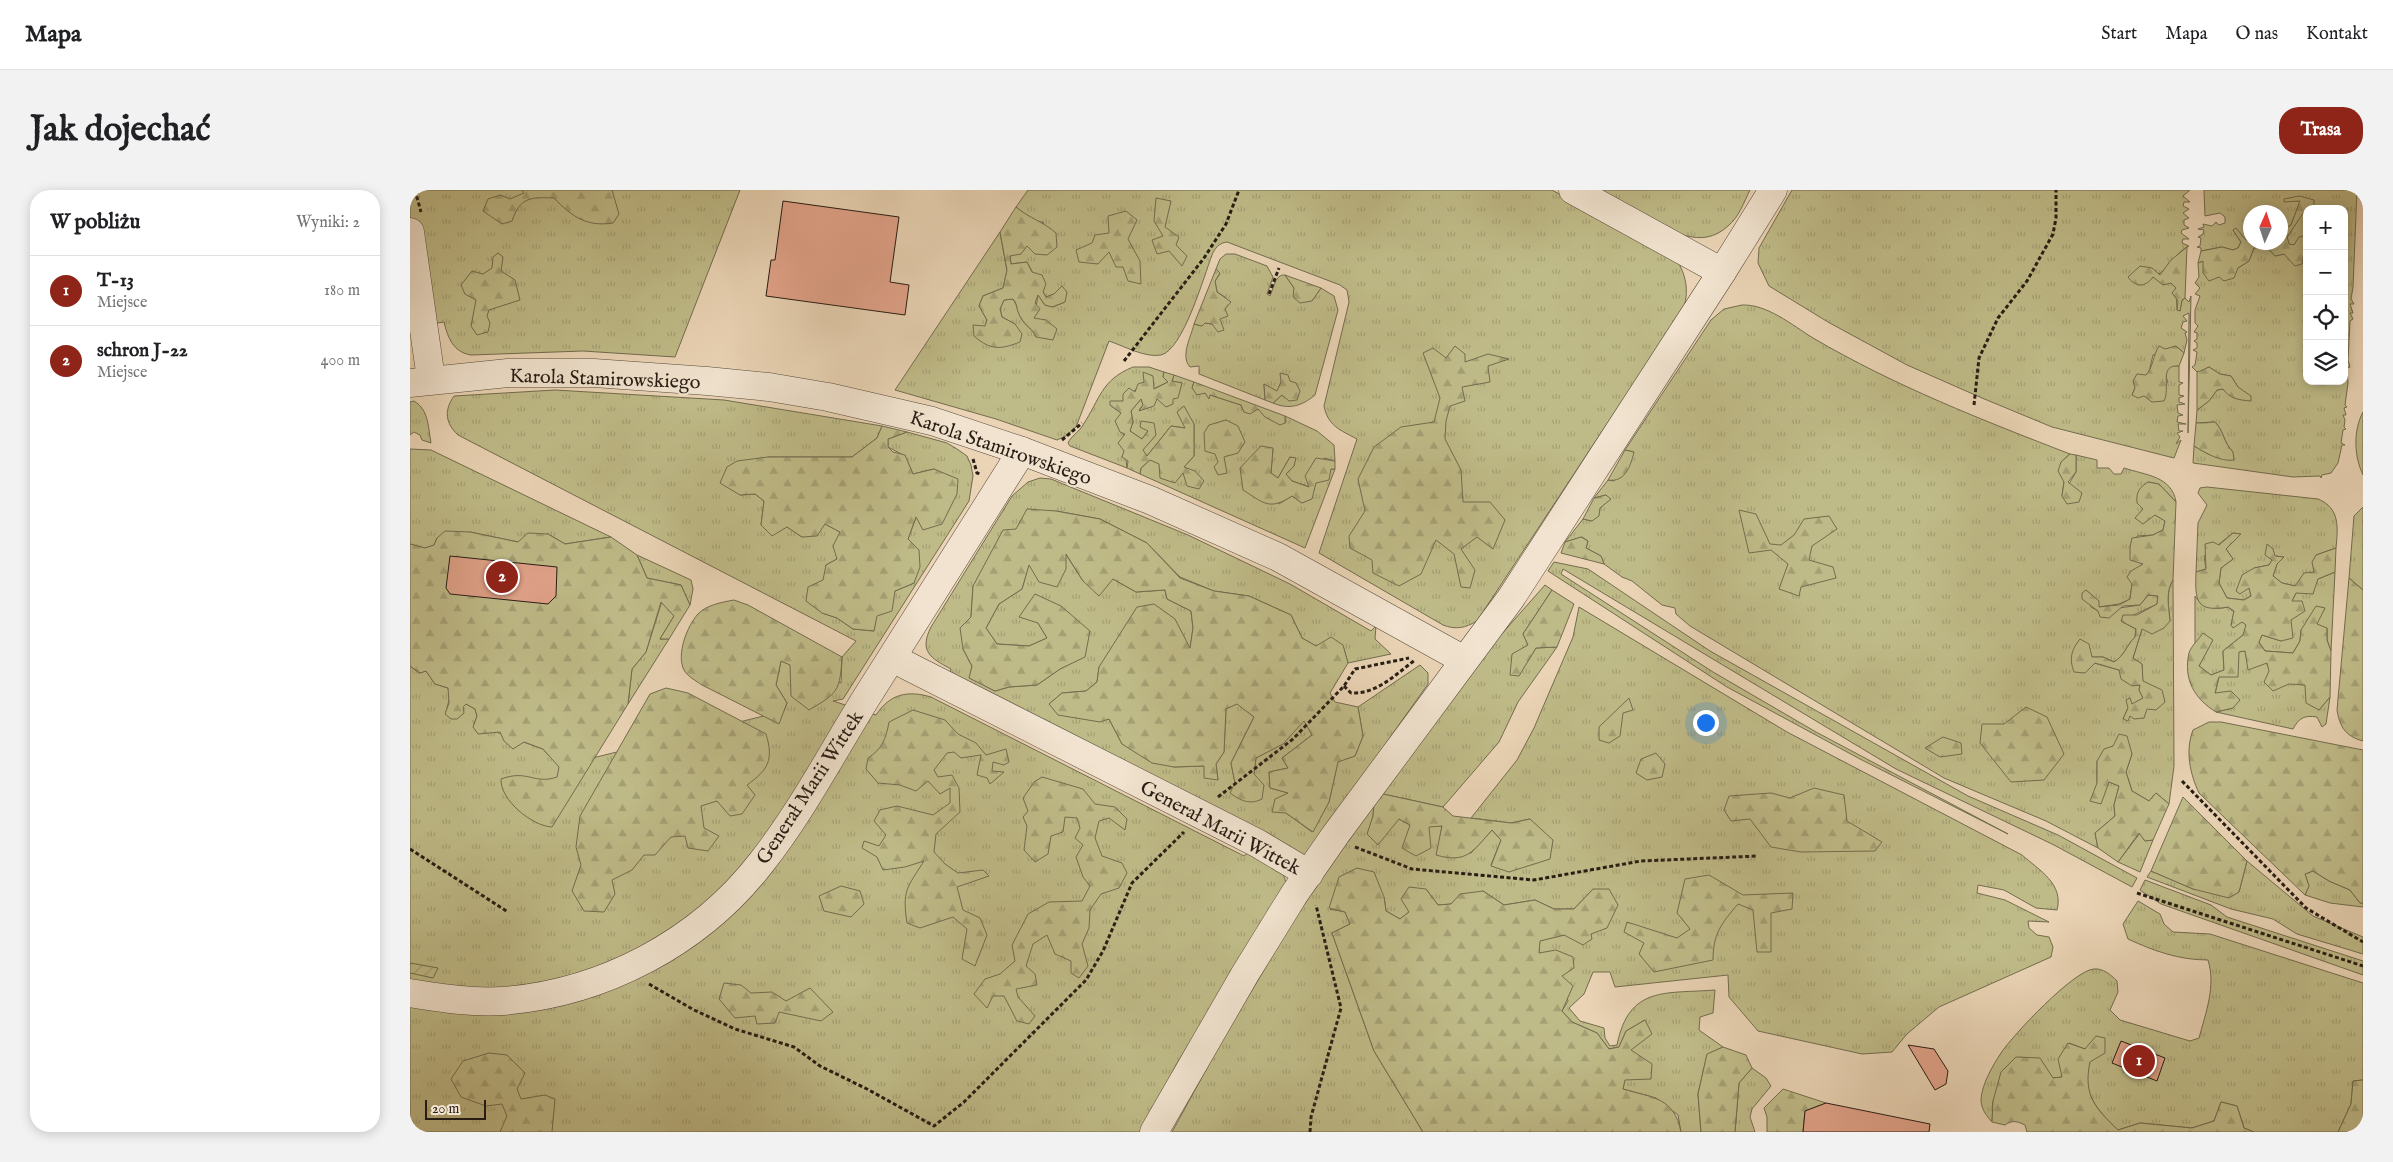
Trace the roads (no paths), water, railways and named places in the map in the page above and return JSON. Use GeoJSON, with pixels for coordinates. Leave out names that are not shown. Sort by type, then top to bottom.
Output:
{"type":"FeatureCollection","features":[{"type":"Feature","properties":{"kind":"street"},"geometry":{"type":"LineString","coordinates":[[1573,190],[1722,272]]}},
{"type":"Feature","properties":{"kind":"street"},"geometry":{"type":"LineString","coordinates":[[1154,1132],[1245,974],[1309,874],[1511,598],[1773,190]]}},
{"type":"Feature","properties":{"kind":"street"},"geometry":{"type":"LineString","coordinates":[[410,232],[421,381]]}},
{"type":"Feature","properties":{"kind":"street","name":"Karola Stamirowskiego"},"geometry":{"type":"LineString","coordinates":[[421,381],[508,373],[594,373],[769,387],[909,416],[967,431],[1150,500],[1278,557],[1464,660]]}},
{"type":"Feature","properties":{"kind":"street","name":"Generał Marii Wittek"},"geometry":{"type":"LineString","coordinates":[[410,993],[450,1000],[502,1001],[554,993],[615,975],[654,955],[685,936],[716,912],[766,858],[788,828],[892,658],[990,480],[1022,451]]}},
{"type":"Feature","properties":{"kind":"street","name":"Generał Marii Wittek"},"geometry":{"type":"LineString","coordinates":[[892,658],[1194,820],[1257,842],[1309,874]]}},
{"type":"Feature","properties":{"kind":"place","name":"schron J-22"},"geometry":{"type":"Point","coordinates":[502,577]}},
{"type":"Feature","properties":{"kind":"place","name":"T-13"},"geometry":{"type":"Point","coordinates":[2139,1061]}}]}
